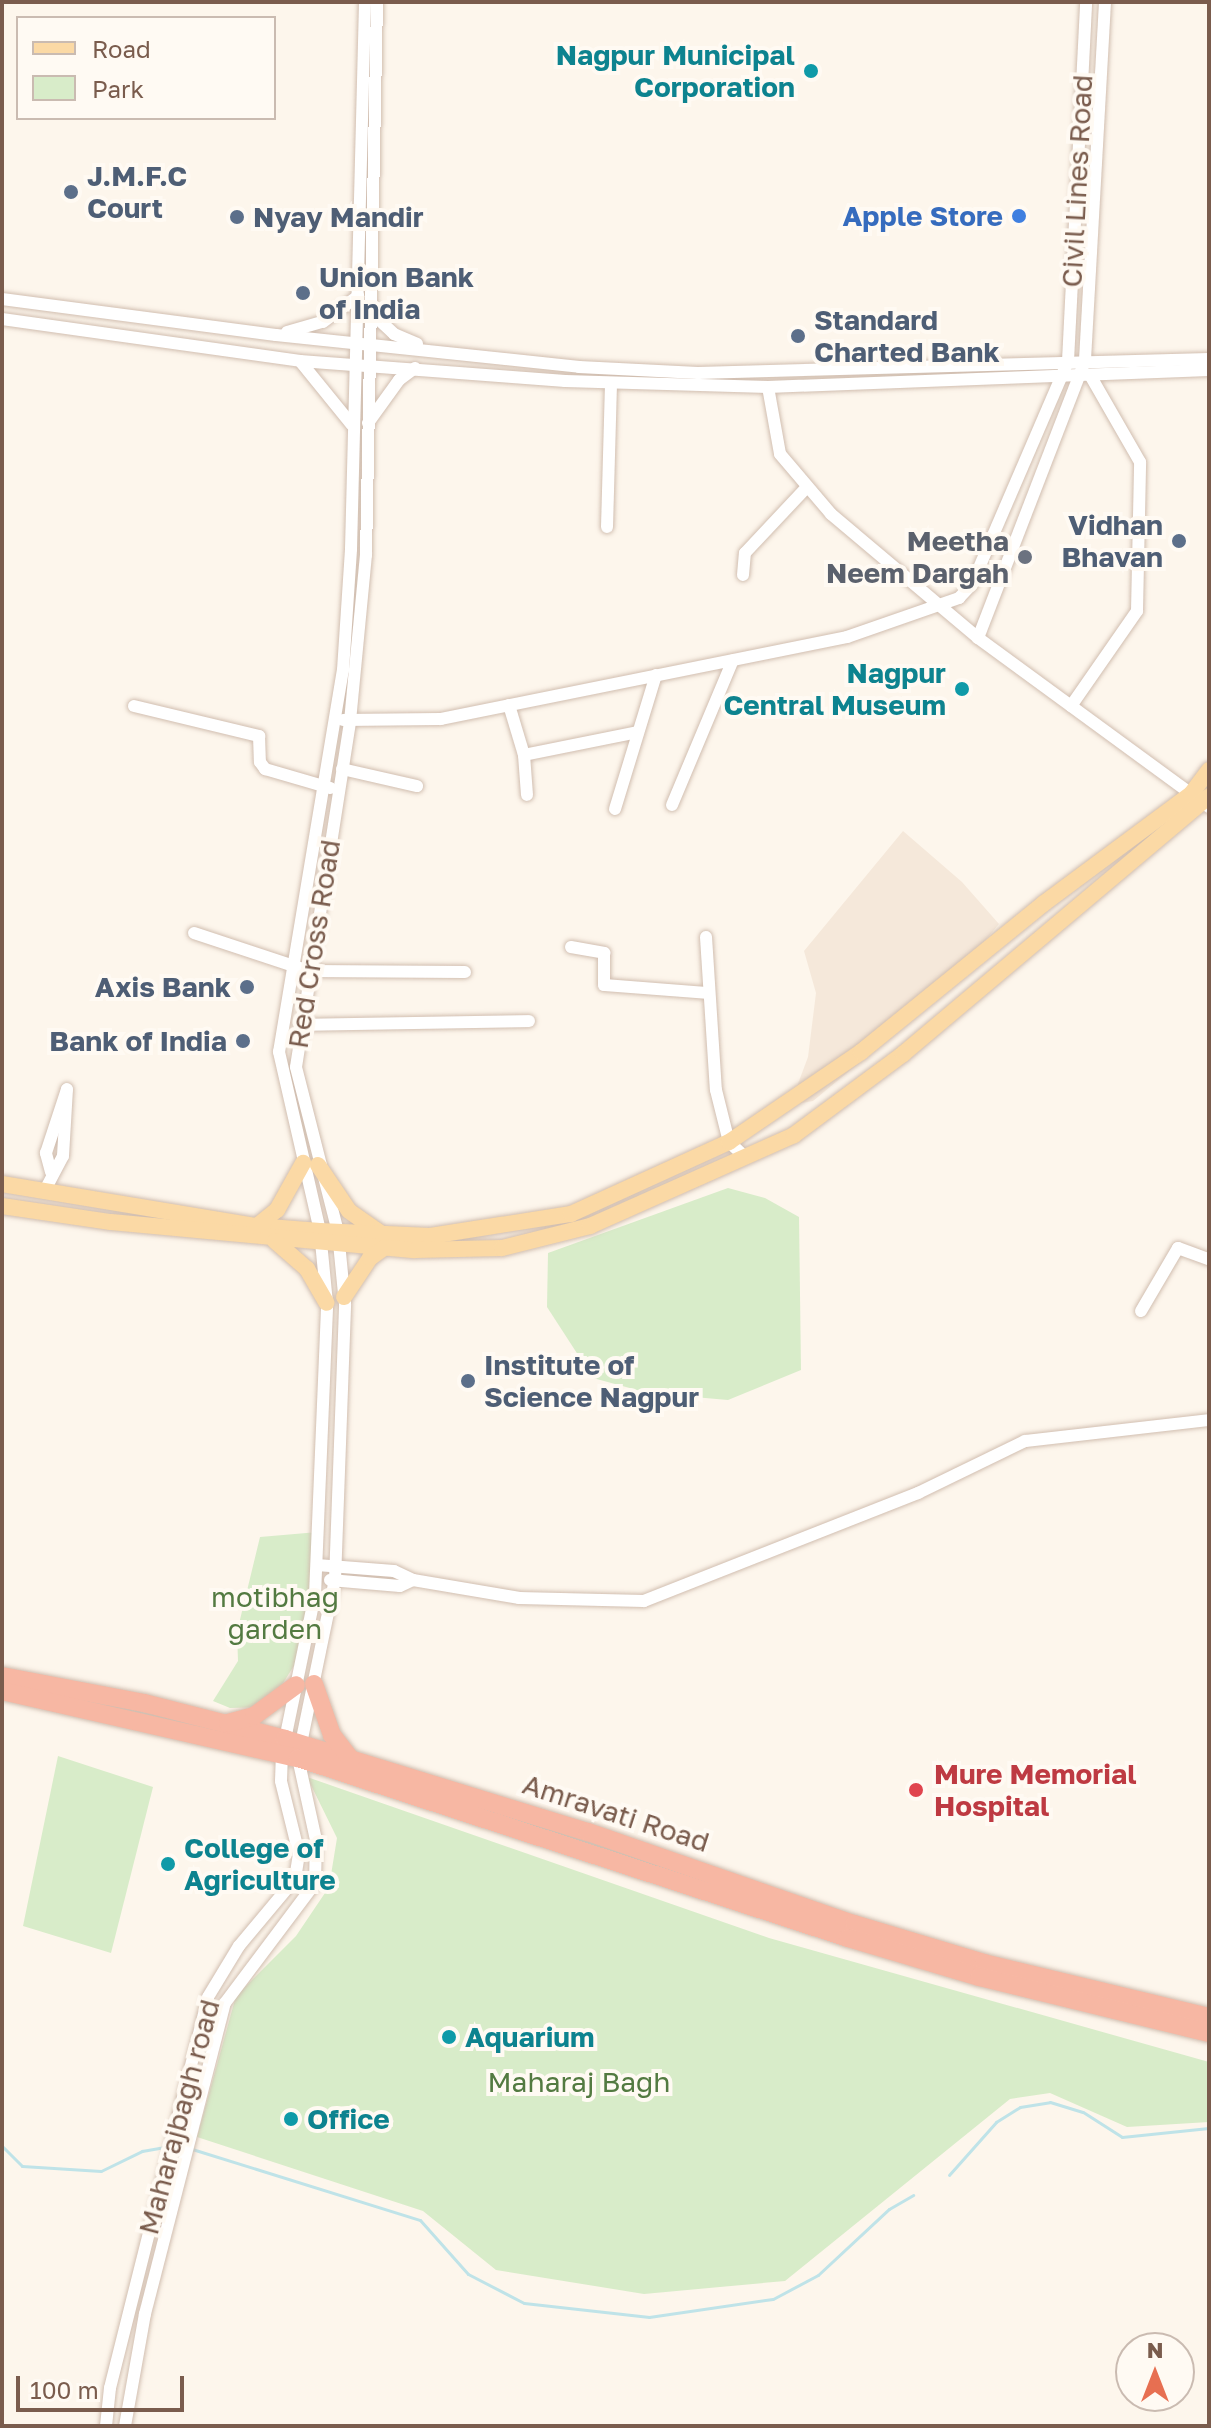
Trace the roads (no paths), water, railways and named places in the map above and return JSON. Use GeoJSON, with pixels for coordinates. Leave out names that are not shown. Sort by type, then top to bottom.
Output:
{"type":"FeatureCollection","features":[{"type":"Feature","properties":{"kind":"highway","name":"Amravati Road"},"geometry":{"type":"LineString","coordinates":[[2,1676],[228,1723],[292,1749],[955,1954],[1209,2017]]}},
{"type":"Feature","properties":{"kind":"highway"},"geometry":{"type":"LineString","coordinates":[[228,1723],[254,1716],[305,1684],[332,1735],[352,1759]]}},
{"type":"Feature","properties":{"kind":"highway","name":"Amravati Road"},"geometry":{"type":"LineString","coordinates":[[2,1691],[352,1759],[979,1977],[1209,2033]]}},
{"type":"Feature","properties":{"kind":"main road"},"geometry":{"type":"LineString","coordinates":[[2,1206],[111,1222],[272,1238],[502,1248],[590,1226],[794,1135],[903,1054],[1203,800],[1209,770]]}},
{"type":"Feature","properties":{"kind":"main road"},"geometry":{"type":"LineString","coordinates":[[344,1297],[384,1242],[571,1214],[729,1142],[910,1016],[1033,912],[1203,800]]}},
{"type":"Feature","properties":{"kind":"main road"},"geometry":{"type":"LineString","coordinates":[[1033,912],[1045,932]]}},
{"type":"Feature","properties":{"kind":"main road"},"geometry":{"type":"LineString","coordinates":[[257,1226],[277,1210],[310,1164],[349,1211],[384,1242]]}},
{"type":"Feature","properties":{"kind":"main road"},"geometry":{"type":"LineString","coordinates":[[2,1184],[321,1238]]}},
{"type":"Feature","properties":{"kind":"main road"},"geometry":{"type":"LineString","coordinates":[[111,1222],[113,1203]]}},
{"type":"Feature","properties":{"kind":"main road"},"geometry":{"type":"LineString","coordinates":[[272,1238],[291,1251],[327,1303]]}},
{"type":"Feature","properties":{"kind":"street"},"geometry":{"type":"LineString","coordinates":[[365,2],[370,99]]}},
{"type":"Feature","properties":{"kind":"street","name":"Red Cross Road"},"geometry":{"type":"LineString","coordinates":[[292,1749],[305,1684],[335,1580],[344,1297],[339,1239],[310,1164],[279,1052],[293,965],[338,762],[351,549],[353,364],[364,296],[370,99],[377,2]]}},
{"type":"Feature","properties":{"kind":"street","name":"Civil Lines Road"},"geometry":{"type":"LineString","coordinates":[[944,606],[972,584],[1068,361],[1086,2]]}},
{"type":"Feature","properties":{"kind":"street"},"geometry":{"type":"LineString","coordinates":[[978,638],[1084,376],[1105,2]]}},
{"type":"Feature","properties":{"kind":"street"},"geometry":{"type":"LineString","coordinates":[[276,335],[323,322],[364,296],[376,317],[394,334],[431,350]]}},
{"type":"Feature","properties":{"kind":"street","name":"Red Cross Road"},"geometry":{"type":"LineString","coordinates":[[339,730],[350,721],[366,555],[366,425],[372,342],[364,296]]}},
{"type":"Feature","properties":{"kind":"street"},"geometry":{"type":"LineString","coordinates":[[2,299],[276,335],[372,342],[579,367],[698,373],[1209,359]]}},
{"type":"Feature","properties":{"kind":"street"},"geometry":{"type":"LineString","coordinates":[[2,319],[300,361],[611,383],[768,387],[1209,370]]}},
{"type":"Feature","properties":{"kind":"street"},"geometry":{"type":"LineString","coordinates":[[300,361],[352,425]]}},
{"type":"Feature","properties":{"kind":"street"},"geometry":{"type":"LineString","coordinates":[[366,425],[399,380],[415,368]]}},
{"type":"Feature","properties":{"kind":"street"},"geometry":{"type":"LineString","coordinates":[[1071,706],[1137,611],[1140,462],[1084,376]]}},
{"type":"Feature","properties":{"kind":"street"},"geometry":{"type":"LineString","coordinates":[[607,527],[611,383]]}},
{"type":"Feature","properties":{"kind":"street"},"geometry":{"type":"LineString","coordinates":[[768,387],[773,439],[806,488],[978,638],[1203,800]]}},
{"type":"Feature","properties":{"kind":"street"},"geometry":{"type":"LineString","coordinates":[[743,575],[745,553],[806,488]]}},
{"type":"Feature","properties":{"kind":"street"},"geometry":{"type":"LineString","coordinates":[[350,721],[441,719],[847,637],[944,606]]}},
{"type":"Feature","properties":{"kind":"street"},"geometry":{"type":"LineString","coordinates":[[672,805],[733,660]]}},
{"type":"Feature","properties":{"kind":"street"},"geometry":{"type":"LineString","coordinates":[[615,809],[656,675]]}},
{"type":"Feature","properties":{"kind":"street"},"geometry":{"type":"LineString","coordinates":[[509,705],[524,755],[527,795]]}},
{"type":"Feature","properties":{"kind":"street"},"geometry":{"type":"LineString","coordinates":[[134,706],[259,736],[262,767],[332,788]]}},
{"type":"Feature","properties":{"kind":"street"},"geometry":{"type":"LineString","coordinates":[[524,755],[638,732]]}},
{"type":"Feature","properties":{"kind":"street"},"geometry":{"type":"LineString","coordinates":[[338,762],[417,786]]}},
{"type":"Feature","properties":{"kind":"street","name":"Red Cross Road"},"geometry":{"type":"LineString","coordinates":[[305,1684],[317,1572],[327,1303],[321,1238],[296,1067],[332,788]]}},
{"type":"Feature","properties":{"kind":"street"},"geometry":{"type":"LineString","coordinates":[[194,933],[309,971],[465,972]]}},
{"type":"Feature","properties":{"kind":"street"},"geometry":{"type":"LineString","coordinates":[[706,937],[707,993],[716,1090],[729,1142],[746,1158]]}},
{"type":"Feature","properties":{"kind":"street"},"geometry":{"type":"LineString","coordinates":[[571,947],[604,953],[604,985],[707,993]]}},
{"type":"Feature","properties":{"kind":"street"},"geometry":{"type":"LineString","coordinates":[[300,1025],[529,1021]]}},
{"type":"Feature","properties":{"kind":"street"},"geometry":{"type":"LineString","coordinates":[[44,1192],[51,1172],[46,1153],[67,1089],[63,1156],[60,1167],[51,1172]]}},
{"type":"Feature","properties":{"kind":"street"},"geometry":{"type":"LineString","coordinates":[[1141,1311],[1178,1248],[1209,1259]]}},
{"type":"Feature","properties":{"kind":"street"},"geometry":{"type":"LineString","coordinates":[[317,1572],[336,1566],[394,1571],[413,1580],[519,1598],[644,1601],[905,1499],[1025,1441],[1209,1420]]}},
{"type":"Feature","properties":{"kind":"street"},"geometry":{"type":"LineString","coordinates":[[317,1572],[335,1580],[400,1586],[413,1580]]}},
{"type":"Feature","properties":{"kind":"street","name":"Maharajbagh road"},"geometry":{"type":"LineString","coordinates":[[106,2426],[110,2388],[208,1997],[239,1946],[295,1879],[299,1854],[281,1781],[292,1749]]}},
{"type":"Feature","properties":{"kind":"street","name":"Maharajbagh road"},"geometry":{"type":"LineString","coordinates":[[125,2426],[128,2384],[225,2003],[315,1883],[316,1840],[292,1749]]}},
{"type":"Feature","properties":{"kind":"waterway"},"geometry":{"type":"LineString","coordinates":[[949,2175],[996,2122],[1020,2107],[1050,2102],[1083,2112],[1122,2137],[1209,2128]]}},
{"type":"Feature","properties":{"kind":"waterway"},"geometry":{"type":"LineString","coordinates":[[2,2146],[22,2166],[101,2171],[142,2151],[165,2147]]}},
{"type":"Feature","properties":{"kind":"waterway"},"geometry":{"type":"LineString","coordinates":[[192,2149],[420,2220],[468,2274],[524,2303],[649,2317],[773,2299],[818,2275],[889,2209],[913,2195]]}},
{"type":"Feature","properties":{"kind":"place","name":"Nagpur Municipal Corporation"},"geometry":{"type":"Point","coordinates":[811,71]}},
{"type":"Feature","properties":{"kind":"place","name":"J.M.F.C Court"},"geometry":{"type":"Point","coordinates":[71,192]}},
{"type":"Feature","properties":{"kind":"place","name":"Apple Store"},"geometry":{"type":"Point","coordinates":[1019,216]}},
{"type":"Feature","properties":{"kind":"place","name":"Nyay Mandir"},"geometry":{"type":"Point","coordinates":[237,217]}},
{"type":"Feature","properties":{"kind":"place","name":"Union Bank of India"},"geometry":{"type":"Point","coordinates":[303,293]}},
{"type":"Feature","properties":{"kind":"place","name":"Standard Charted Bank"},"geometry":{"type":"Point","coordinates":[798,336]}},
{"type":"Feature","properties":{"kind":"place","name":"Vidhan Bhavan"},"geometry":{"type":"Point","coordinates":[1179,541]}},
{"type":"Feature","properties":{"kind":"place","name":"Meetha Neem Dargah"},"geometry":{"type":"Point","coordinates":[1025,557]}},
{"type":"Feature","properties":{"kind":"place","name":"Nagpur Central Museum"},"geometry":{"type":"Point","coordinates":[962,689]}},
{"type":"Feature","properties":{"kind":"place","name":"Axis Bank"},"geometry":{"type":"Point","coordinates":[247,987]}},
{"type":"Feature","properties":{"kind":"place","name":"Bank of India"},"geometry":{"type":"Point","coordinates":[243,1041]}},
{"type":"Feature","properties":{"kind":"place","name":"Institute of Science Nagpur"},"geometry":{"type":"Point","coordinates":[468,1381]}},
{"type":"Feature","properties":{"kind":"place","name":"Mure Memorial Hospital"},"geometry":{"type":"Point","coordinates":[916,1790]}},
{"type":"Feature","properties":{"kind":"place","name":"College of Agriculture"},"geometry":{"type":"Point","coordinates":[168,1864]}},
{"type":"Feature","properties":{"kind":"place","name":"Aquarium"},"geometry":{"type":"Point","coordinates":[449,2037]}},
{"type":"Feature","properties":{"kind":"place","name":"Office"},"geometry":{"type":"Point","coordinates":[291,2119]}},
{"type":"Feature","properties":{"kind":"park label","name":"motibhag garden"},"geometry":{"type":"Point","coordinates":[275,1613]}},
{"type":"Feature","properties":{"kind":"park label","name":"Maharaj Bagh"},"geometry":{"type":"Point","coordinates":[579,2082]}}]}
